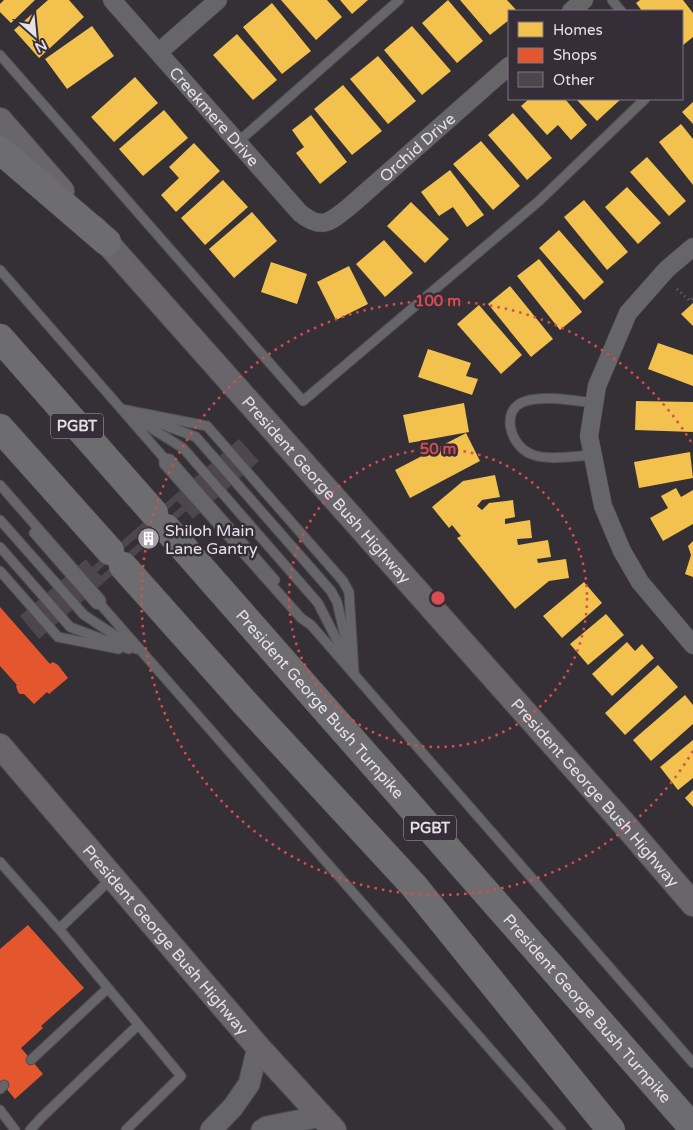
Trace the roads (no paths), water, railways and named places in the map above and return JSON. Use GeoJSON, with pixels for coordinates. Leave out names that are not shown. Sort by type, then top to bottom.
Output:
{"type":"FeatureCollection","features":[{"type":"Feature","properties":{"kind":"highway"},"geometry":{"type":"LineString","coordinates":[[0,150],[107,242]]}},
{"type":"Feature","properties":{"kind":"highway","name":"President George Bush Turnpike"},"geometry":{"type":"LineString","coordinates":[[0,338],[693,1128]]}},
{"type":"Feature","properties":{"kind":"highway","name":"PGBT"},"geometry":{"type":"LineString","coordinates":[[0,428],[245,704],[414,886],[610,1130]]}},
{"type":"Feature","properties":{"kind":"main road","name":"President George Bush Highway"},"geometry":{"type":"LineString","coordinates":[[0,120],[620,818],[693,904]]}},
{"type":"Feature","properties":{"kind":"main road","name":"President George Bush Highway"},"geometry":{"type":"LineString","coordinates":[[0,746],[258,1047],[328,1123]]}},
{"type":"Feature","properties":{"kind":"street","name":"Creekmere Drive"},"geometry":{"type":"LineString","coordinates":[[112,0],[300,212],[310,221],[322,224]]}},
{"type":"Feature","properties":{"kind":"street"},"geometry":{"type":"LineString","coordinates":[[159,52],[218,0]]}},
{"type":"Feature","properties":{"kind":"street"},"geometry":{"type":"LineString","coordinates":[[572,10],[584,0]]}},
{"type":"Feature","properties":{"kind":"street","name":"Orchid Drive"},"geometry":{"type":"LineString","coordinates":[[322,224],[330,221],[349,207],[508,67]]}},
{"type":"Feature","properties":{"kind":"street"},"geometry":{"type":"LineString","coordinates":[[693,247],[667,269],[628,313],[597,386],[589,436],[603,506],[622,551],[640,582],[693,645]]}},
{"type":"Feature","properties":{"kind":"street"},"geometry":{"type":"LineString","coordinates":[[211,1130],[233,1107],[249,1084],[258,1047]]}},
{"type":"Feature","properties":{"kind":"street"},"geometry":{"type":"LineString","coordinates":[[262,1130],[267,1127],[328,1123]]}},
{"type":"Feature","properties":{"kind":"lane"},"geometry":{"type":"LineString","coordinates":[[238,142],[399,0]]}},
{"type":"Feature","properties":{"kind":"lane"},"geometry":{"type":"LineString","coordinates":[[612,0],[620,10]]}},
{"type":"Feature","properties":{"kind":"lane"},"geometry":{"type":"LineString","coordinates":[[0,55],[304,402],[539,201],[644,100]]}},
{"type":"Feature","properties":{"kind":"lane"},"geometry":{"type":"LineString","coordinates":[[0,270],[164,458],[164,464],[301,618],[310,625],[354,674],[693,1063]]}},
{"type":"Feature","properties":{"kind":"lane"},"geometry":{"type":"LineString","coordinates":[[592,455],[551,457],[531,454],[518,445],[513,438],[510,419],[514,410],[524,401],[545,399],[594,403]]}},
{"type":"Feature","properties":{"kind":"lane"},"geometry":{"type":"LineString","coordinates":[[121,409],[183,448],[318,603],[354,674]]}},
{"type":"Feature","properties":{"kind":"lane"},"geometry":{"type":"LineString","coordinates":[[121,409],[196,437],[331,591],[337,602],[354,674]]}},
{"type":"Feature","properties":{"kind":"lane"},"geometry":{"type":"LineString","coordinates":[[121,409],[207,426],[343,581],[348,592],[354,674]]}},
{"type":"Feature","properties":{"kind":"lane"},"geometry":{"type":"LineString","coordinates":[[0,485],[101,600],[101,605]]}},
{"type":"Feature","properties":{"kind":"lane"},"geometry":{"type":"LineString","coordinates":[[0,494],[96,604],[101,605],[561,1130]]}},
{"type":"Feature","properties":{"kind":"lane"},"geometry":{"type":"LineString","coordinates":[[0,520],[84,615],[145,655]]}},
{"type":"Feature","properties":{"kind":"lane"},"geometry":{"type":"LineString","coordinates":[[0,547],[70,627],[145,655]]}},
{"type":"Feature","properties":{"kind":"lane"},"geometry":{"type":"LineString","coordinates":[[0,571],[58,638],[145,655]]}},
{"type":"Feature","properties":{"kind":"lane"},"geometry":{"type":"LineString","coordinates":[[0,862],[60,929],[181,1076],[126,1130]]}},
{"type":"Feature","properties":{"kind":"lane"},"geometry":{"type":"LineString","coordinates":[[60,929],[112,878]]}},
{"type":"Feature","properties":{"kind":"lane"},"geometry":{"type":"LineString","coordinates":[[31,1060],[108,988]]}},
{"type":"Feature","properties":{"kind":"lane"},"geometry":{"type":"LineString","coordinates":[[30,1130],[138,1025]]}},
{"type":"Feature","properties":{"kind":"lane"},"geometry":{"type":"LineString","coordinates":[[0,1110],[15,1130]]}},
{"type":"Feature","properties":{"kind":"place","name":"Shiloh Main Lane Gantry"},"geometry":{"type":"Point","coordinates":[149,539]}}]}
